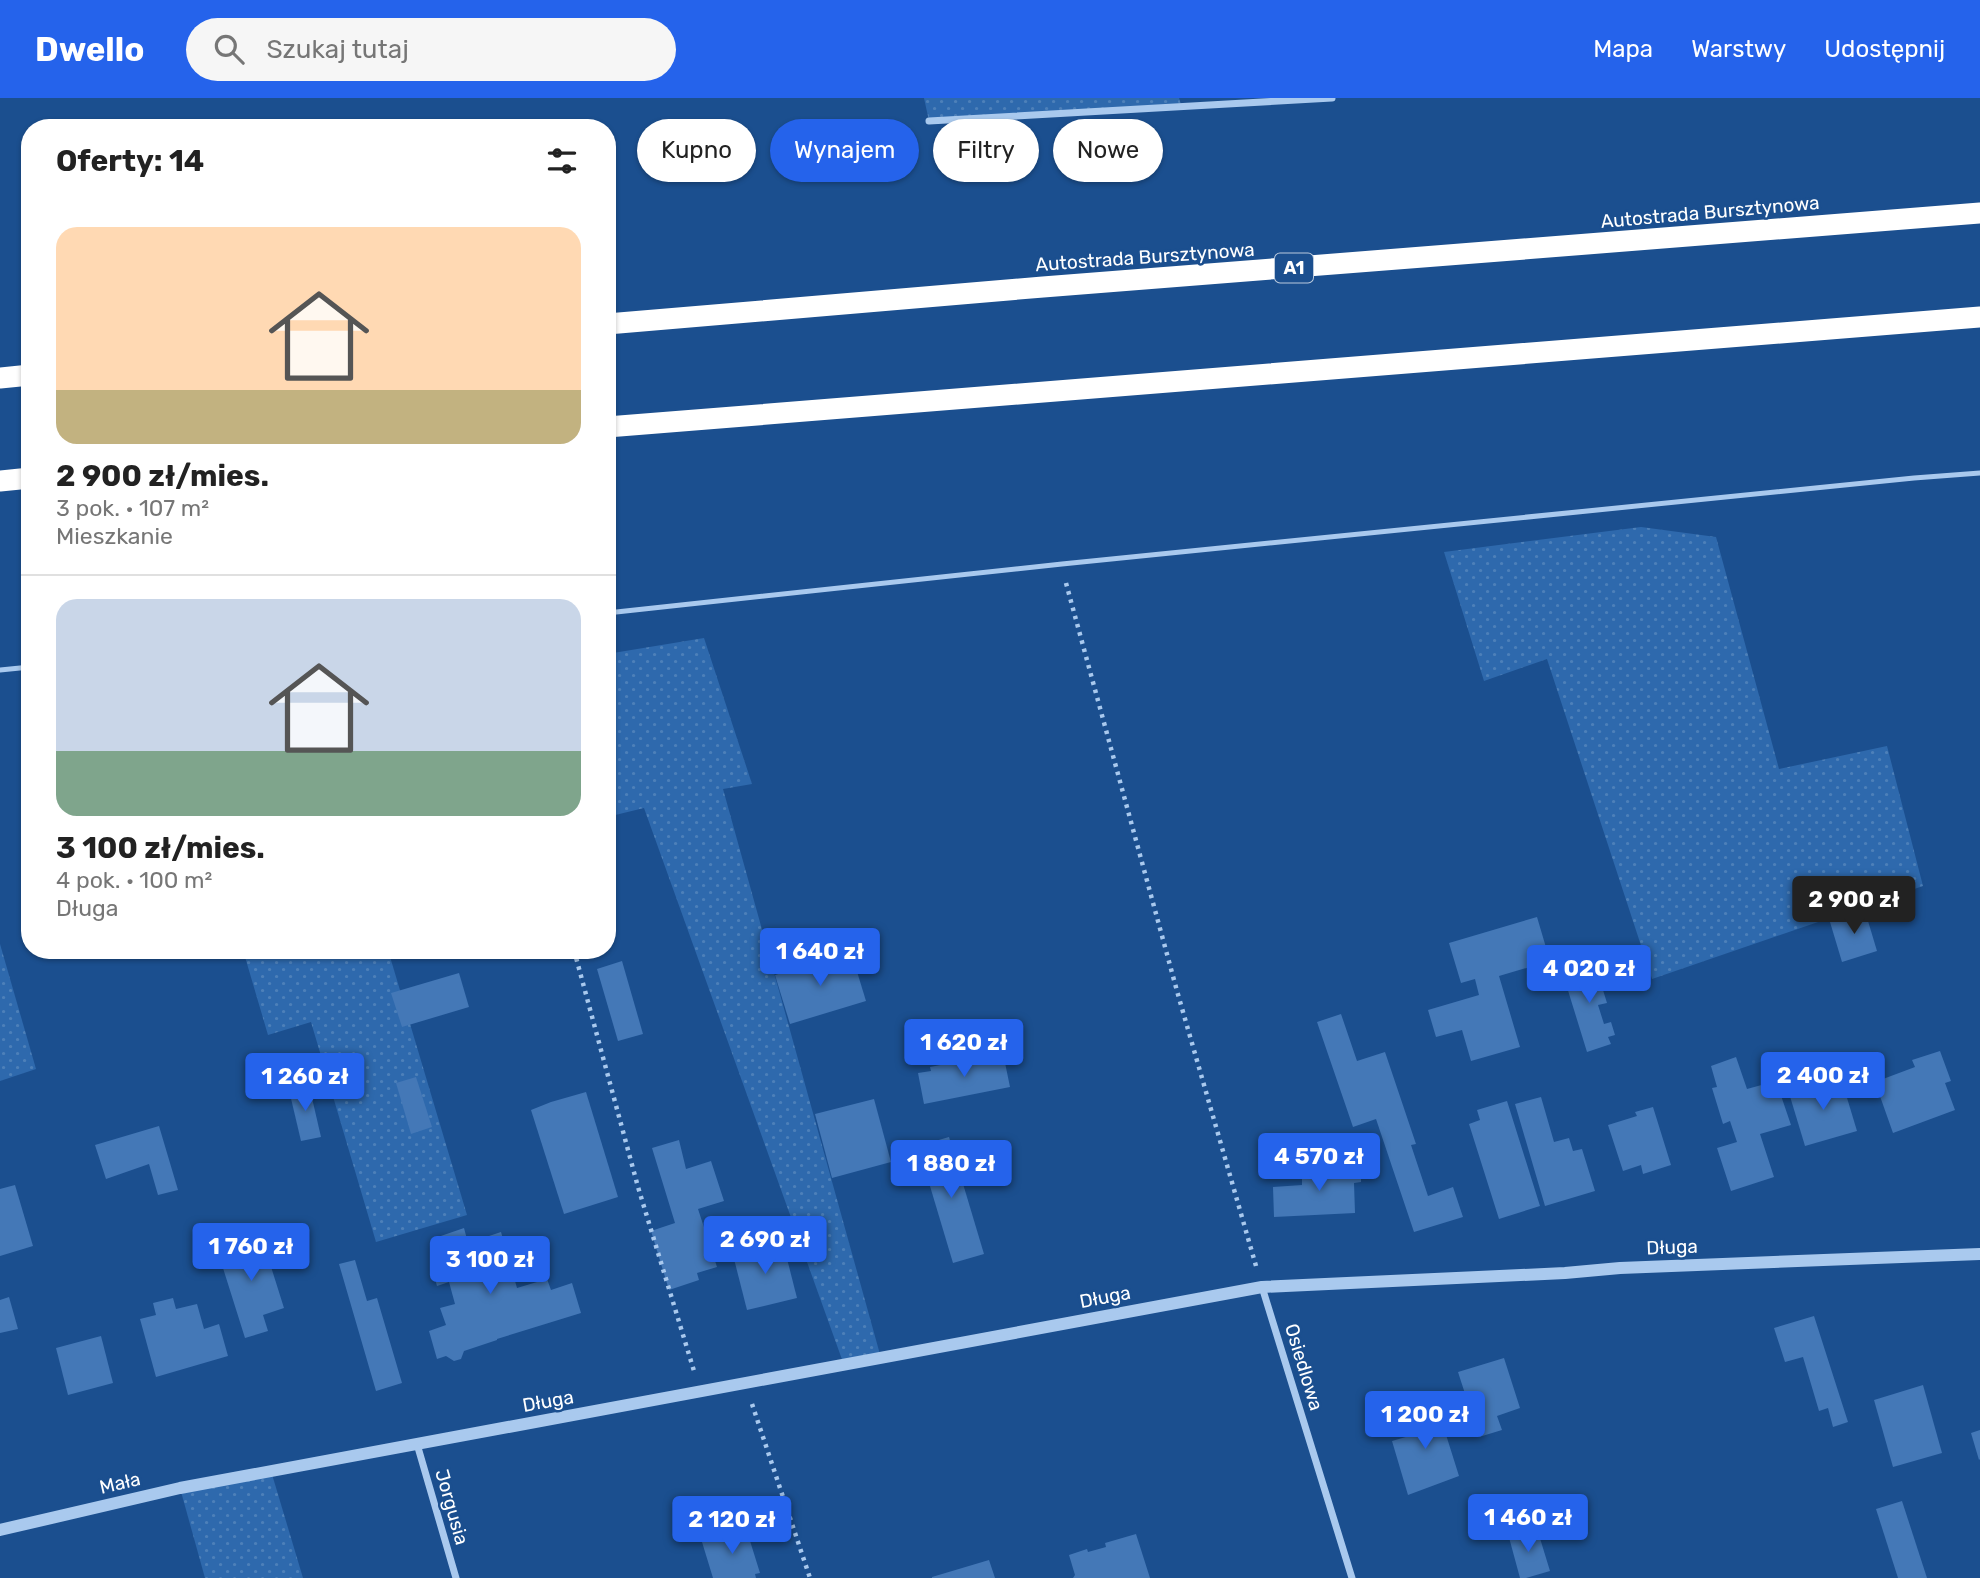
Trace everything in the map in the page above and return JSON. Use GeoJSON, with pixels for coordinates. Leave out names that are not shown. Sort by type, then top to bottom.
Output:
{"type":"FeatureCollection","features":[{"type":"Feature","properties":{"kind":"highway","name":"Autostrada Bursztynowa"},"geometry":{"type":"LineString","coordinates":[[616,323],[1980,213]]}},
{"type":"Feature","properties":{"kind":"highway"},"geometry":{"type":"LineString","coordinates":[[616,426],[1980,317]]}},
{"type":"Feature","properties":{"kind":"highway"},"geometry":{"type":"LineString","coordinates":[[0,378],[21,376]]}},
{"type":"Feature","properties":{"kind":"highway"},"geometry":{"type":"LineString","coordinates":[[0,481],[21,479]]}},
{"type":"Feature","properties":{"kind":"street"},"geometry":{"type":"LineString","coordinates":[[929,121],[1332,98]]}},
{"type":"Feature","properties":{"kind":"street","name":"Długa"},"geometry":{"type":"LineString","coordinates":[[248,1475],[1262,1287],[1620,1268],[1980,1254]]}},
{"type":"Feature","properties":{"kind":"street","name":"Osiedlowa"},"geometry":{"type":"LineString","coordinates":[[1262,1287],[1352,1578]]}},
{"type":"Feature","properties":{"kind":"street","name":"Jorgusia"},"geometry":{"type":"LineString","coordinates":[[417,1444],[456,1578]]}},
{"type":"Feature","properties":{"kind":"street","name":"Mała"},"geometry":{"type":"LineString","coordinates":[[0,1530],[248,1475]]}},
{"type":"Feature","properties":{"kind":"lane"},"geometry":{"type":"LineString","coordinates":[[616,612],[1062,564],[1980,473]]}},
{"type":"Feature","properties":{"kind":"lane"},"geometry":{"type":"LineString","coordinates":[[0,670],[21,668]]}},
{"type":"Feature","properties":{"kind":"path"},"geometry":{"type":"LineString","coordinates":[[1062,564],[1177,991],[1262,1287]]}},
{"type":"Feature","properties":{"kind":"path"},"geometry":{"type":"LineString","coordinates":[[576,959],[638,1187],[700,1392]]}},
{"type":"Feature","properties":{"kind":"path"},"geometry":{"type":"LineString","coordinates":[[746,1383],[810,1578]]}},
{"type":"Feature","properties":{"kind":"shaded area"},"geometry":{"type":"Polygon","coordinates":[[[924,98],[1179,98],[1182,108],[933,119],[929,121],[924,98]]]}},
{"type":"Feature","properties":{"kind":"shaded area"},"geometry":{"type":"Polygon","coordinates":[[[1641,527],[1716,537],[1779,769],[1887,746],[1923,886],[1652,979],[1547,659],[1484,681],[1444,552],[1641,527]]]}},
{"type":"Feature","properties":{"kind":"shaded area"},"geometry":{"type":"Polygon","coordinates":[[[704,638],[752,784],[723,789],[881,1358],[844,1365],[644,808],[616,815],[616,653],[704,638]]]}},
{"type":"Feature","properties":{"kind":"shaded area"},"geometry":{"type":"Polygon","coordinates":[[[0,944],[36,1069],[0,1081],[0,944]]]}},
{"type":"Feature","properties":{"kind":"shaded area"},"geometry":{"type":"Polygon","coordinates":[[[246,959],[391,959],[467,1215],[376,1242],[311,1022],[268,1035],[246,959]]]}},
{"type":"Feature","properties":{"kind":"shaded area"},"geometry":{"type":"Polygon","coordinates":[[[271,1471],[303,1578],[205,1578],[180,1488],[271,1471]]]}},
{"type":"Feature","properties":{"kind":"building"},"geometry":{"type":"Polygon","coordinates":[[[1865,911],[1877,951],[1842,962],[1830,922],[1865,911]]]}},
{"type":"Feature","properties":{"kind":"building"},"geometry":{"type":"Polygon","coordinates":[[[1537,917],[1550,961],[1499,976],[1520,1047],[1471,1061],[1462,1030],[1436,1037],[1428,1010],[1479,995],[1475,979],[1461,983],[1449,943],[1537,917]]]}},
{"type":"Feature","properties":{"kind":"building"},"geometry":{"type":"Polygon","coordinates":[[[851,952],[866,1001],[790,1024],[775,975],[851,952]]]}},
{"type":"Feature","properties":{"kind":"building"},"geometry":{"type":"Polygon","coordinates":[[[622,961],[643,1034],[618,1041],[597,969],[622,961]]]}},
{"type":"Feature","properties":{"kind":"building"},"geometry":{"type":"Polygon","coordinates":[[[1594,961],[1607,1003],[1598,1005],[1604,1024],[1611,1022],[1615,1035],[1608,1037],[1611,1044],[1587,1052],[1562,971],[1594,961]]]}},
{"type":"Feature","properties":{"kind":"building"},"geometry":{"type":"Polygon","coordinates":[[[459,973],[469,1007],[402,1027],[391,993],[459,973]]]}},
{"type":"Feature","properties":{"kind":"building"},"geometry":{"type":"Polygon","coordinates":[[[1341,1014],[1357,1061],[1385,1052],[1416,1144],[1411,1145],[1428,1196],[1453,1187],[1463,1217],[1414,1232],[1376,1119],[1353,1127],[1317,1022],[1341,1014]]]}},
{"type":"Feature","properties":{"kind":"building"},"geometry":{"type":"Polygon","coordinates":[[[1940,1051],[1951,1081],[1945,1083],[1955,1110],[1893,1133],[1875,1082],[1915,1067],[1912,1060],[1940,1051]]]}},
{"type":"Feature","properties":{"kind":"building"},"geometry":{"type":"Polygon","coordinates":[[[1003,1053],[1010,1087],[924,1104],[918,1073],[931,1071],[930,1067],[1003,1053]]]}},
{"type":"Feature","properties":{"kind":"building"},"geometry":{"type":"Polygon","coordinates":[[[1736,1057],[1747,1089],[1776,1081],[1791,1125],[1760,1134],[1774,1177],[1731,1191],[1717,1148],[1737,1142],[1730,1121],[1723,1124],[1712,1088],[1717,1087],[1711,1066],[1736,1057]]]}},
{"type":"Feature","properties":{"kind":"building"},"geometry":{"type":"Polygon","coordinates":[[[416,1077],[432,1127],[411,1134],[396,1083],[416,1077]]]}},
{"type":"Feature","properties":{"kind":"building"},"geometry":{"type":"Polygon","coordinates":[[[1841,1078],[1857,1131],[1805,1146],[1789,1093],[1841,1078]]]}},
{"type":"Feature","properties":{"kind":"building"},"geometry":{"type":"Polygon","coordinates":[[[309,1085],[321,1137],[301,1141],[289,1090],[309,1085]]]}},
{"type":"Feature","properties":{"kind":"building"},"geometry":{"type":"Polygon","coordinates":[[[586,1092],[618,1197],[564,1214],[531,1110],[586,1092]]]}},
{"type":"Feature","properties":{"kind":"building"},"geometry":{"type":"Polygon","coordinates":[[[1541,1097],[1554,1142],[1569,1138],[1573,1151],[1582,1149],[1595,1191],[1545,1206],[1515,1104],[1541,1097]]]}},
{"type":"Feature","properties":{"kind":"building"},"geometry":{"type":"Polygon","coordinates":[[[874,1099],[891,1162],[832,1178],[815,1114],[874,1099]]]}},
{"type":"Feature","properties":{"kind":"building"},"geometry":{"type":"Polygon","coordinates":[[[1507,1101],[1540,1206],[1499,1219],[1469,1124],[1480,1120],[1477,1110],[1507,1101]]]}},
{"type":"Feature","properties":{"kind":"building"},"geometry":{"type":"Polygon","coordinates":[[[1653,1107],[1671,1165],[1643,1174],[1641,1165],[1623,1171],[1608,1125],[1637,1116],[1635,1112],[1653,1107]]]}},
{"type":"Feature","properties":{"kind":"building"},"geometry":{"type":"Polygon","coordinates":[[[159,1126],[178,1190],[158,1195],[149,1164],[106,1179],[95,1145],[159,1126]]]}},
{"type":"Feature","properties":{"kind":"building"},"geometry":{"type":"Polygon","coordinates":[[[949,1137],[984,1254],[953,1263],[918,1146],[949,1137]]]}},
{"type":"Feature","properties":{"kind":"building"},"geometry":{"type":"Polygon","coordinates":[[[679,1140],[686,1169],[711,1161],[724,1201],[698,1209],[717,1267],[697,1273],[699,1280],[669,1290],[651,1231],[675,1223],[652,1148],[679,1140]]]}},
{"type":"Feature","properties":{"kind":"building"},"geometry":{"type":"Polygon","coordinates":[[[1353,1165],[1353,1171],[1361,1170],[1361,1182],[1354,1183],[1355,1213],[1274,1217],[1273,1187],[1302,1185],[1302,1168],[1353,1165]]]}},
{"type":"Feature","properties":{"kind":"building"},"geometry":{"type":"Polygon","coordinates":[[[15,1185],[33,1246],[0,1256],[0,1189],[15,1185]]]}},
{"type":"Feature","properties":{"kind":"building"},"geometry":{"type":"Polygon","coordinates":[[[464,1228],[468,1243],[501,1232],[517,1288],[547,1279],[551,1290],[572,1283],[581,1313],[464,1351],[461,1359],[454,1361],[446,1356],[437,1359],[429,1331],[446,1325],[440,1308],[455,1304],[449,1282],[437,1286],[432,1268],[444,1265],[435,1238],[464,1228]]]}},
{"type":"Feature","properties":{"kind":"building"},"geometry":{"type":"Polygon","coordinates":[[[261,1235],[284,1308],[263,1315],[268,1331],[245,1338],[217,1249],[261,1235]]]}},
{"type":"Feature","properties":{"kind":"building"},"geometry":{"type":"Polygon","coordinates":[[[783,1243],[797,1298],[747,1310],[733,1255],[783,1243]]]}},
{"type":"Feature","properties":{"kind":"building"},"geometry":{"type":"Polygon","coordinates":[[[355,1260],[367,1301],[377,1298],[402,1383],[376,1391],[339,1264],[355,1260]]]}},
{"type":"Feature","properties":{"kind":"building"},"geometry":{"type":"Polygon","coordinates":[[[9,1297],[18,1329],[0,1333],[0,1300],[9,1297]]]}},
{"type":"Feature","properties":{"kind":"building"},"geometry":{"type":"Polygon","coordinates":[[[173,1298],[176,1309],[197,1304],[204,1329],[219,1324],[228,1356],[156,1377],[140,1319],[156,1315],[153,1303],[173,1298]]]}},
{"type":"Feature","properties":{"kind":"building"},"geometry":{"type":"Polygon","coordinates":[[[1814,1316],[1848,1422],[1833,1427],[1828,1408],[1819,1411],[1803,1357],[1785,1362],[1774,1328],[1814,1316]]]}},
{"type":"Feature","properties":{"kind":"building"},"geometry":{"type":"Polygon","coordinates":[[[101,1336],[113,1383],[68,1395],[56,1348],[101,1336]]]}},
{"type":"Feature","properties":{"kind":"building"},"geometry":{"type":"Polygon","coordinates":[[[1504,1358],[1520,1408],[1497,1416],[1502,1430],[1479,1437],[1458,1372],[1504,1358]]]}},
{"type":"Feature","properties":{"kind":"building"},"geometry":{"type":"Polygon","coordinates":[[[1923,1385],[1942,1453],[1893,1467],[1874,1400],[1923,1385]]]}},
{"type":"Feature","properties":{"kind":"building"},"geometry":{"type":"Polygon","coordinates":[[[1436,1403],[1459,1476],[1408,1495],[1392,1441],[1409,1436],[1403,1419],[1415,1416],[1414,1410],[1436,1403]]]}},
{"type":"Feature","properties":{"kind":"building"},"geometry":{"type":"Polygon","coordinates":[[[1980,1430],[1980,1459],[1979,1460],[1971,1433],[1980,1430]]]}},
{"type":"Feature","properties":{"kind":"building"},"geometry":{"type":"Polygon","coordinates":[[[1902,1501],[1927,1578],[1898,1578],[1876,1509],[1902,1501]]]}},
{"type":"Feature","properties":{"kind":"building"},"geometry":{"type":"Polygon","coordinates":[[[1520,1527],[1523,1539],[1539,1535],[1550,1571],[1520,1578],[1507,1530],[1520,1527]]]}},
{"type":"Feature","properties":{"kind":"building"},"geometry":{"type":"Polygon","coordinates":[[[746,1528],[760,1573],[755,1574],[756,1578],[713,1578],[702,1542],[746,1528]]]}},
{"type":"Feature","properties":{"kind":"building"},"geometry":{"type":"Polygon","coordinates":[[[1136,1534],[1150,1578],[1073,1578],[1075,1575],[1069,1555],[1106,1547],[1105,1543],[1136,1534]]]}},
{"type":"Feature","properties":{"kind":"building"},"geometry":{"type":"Polygon","coordinates":[[[989,1560],[995,1578],[932,1578],[932,1577],[989,1560]]]}}]}
